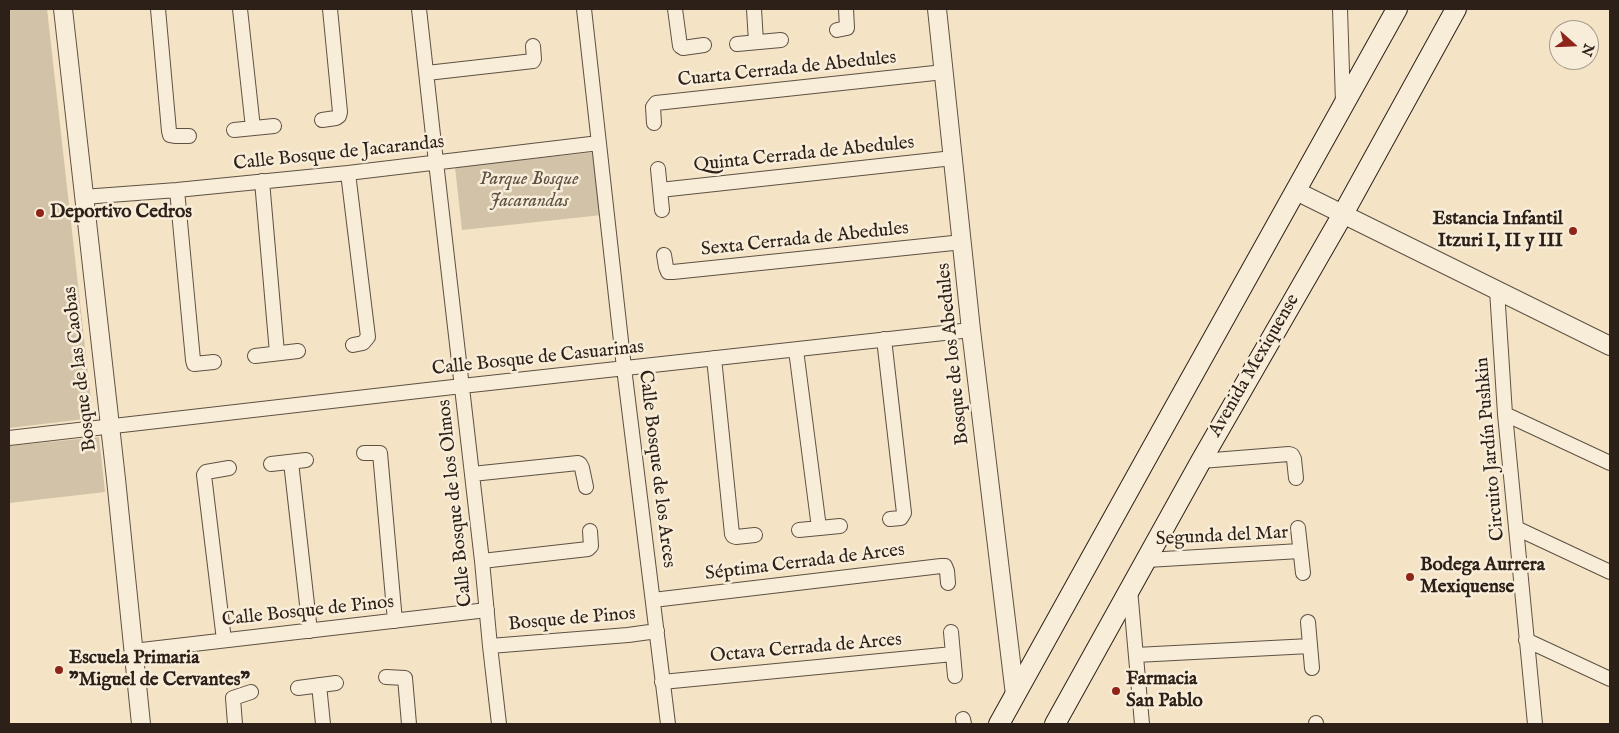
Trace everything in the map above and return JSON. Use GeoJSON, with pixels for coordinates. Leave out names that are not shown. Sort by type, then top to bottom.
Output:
{"type":"FeatureCollection","features":[{"type":"Feature","properties":{"kind":"main road"},"geometry":{"type":"LineString","coordinates":[[999,724],[1398,9]]}},
{"type":"Feature","properties":{"kind":"main road","name":"Avenida Mexiquense"},"geometry":{"type":"LineString","coordinates":[[1055,724],[1456,9]]}},
{"type":"Feature","properties":{"kind":"street","name":"Bosque de las Caobas"},"geometry":{"type":"LineString","coordinates":[[62,9],[110,426],[141,724]]}},
{"type":"Feature","properties":{"kind":"street"},"geometry":{"type":"LineString","coordinates":[[158,9],[169,131],[170,135],[189,136]]}},
{"type":"Feature","properties":{"kind":"street"},"geometry":{"type":"LineString","coordinates":[[240,9],[253,128]]}},
{"type":"Feature","properties":{"kind":"street"},"geometry":{"type":"LineString","coordinates":[[322,120],[336,118],[340,112],[330,9]]}},
{"type":"Feature","properties":{"kind":"street","name":"Calle Bosque de los Olmos"},"geometry":{"type":"LineString","coordinates":[[419,9],[499,724]]}},
{"type":"Feature","properties":{"kind":"street","name":"Calle Bosque de los Arces"},"geometry":{"type":"LineString","coordinates":[[584,9],[624,368],[668,724]]}},
{"type":"Feature","properties":{"kind":"street"},"geometry":{"type":"LineString","coordinates":[[675,9],[680,46],[683,48],[704,45]]}},
{"type":"Feature","properties":{"kind":"street"},"geometry":{"type":"LineString","coordinates":[[754,9],[756,42]]}},
{"type":"Feature","properties":{"kind":"street"},"geometry":{"type":"LineString","coordinates":[[837,30],[847,28],[846,9]]}},
{"type":"Feature","properties":{"kind":"street","name":"Bosque de los Abedules"},"geometry":{"type":"LineString","coordinates":[[937,9],[971,330],[1015,695]]}},
{"type":"Feature","properties":{"kind":"street"},"geometry":{"type":"LineString","coordinates":[[1340,9],[1343,106]]}},
{"type":"Feature","properties":{"kind":"street"},"geometry":{"type":"LineString","coordinates":[[737,44],[781,40]]}},
{"type":"Feature","properties":{"kind":"street"},"geometry":{"type":"LineString","coordinates":[[427,72],[533,61],[533,46]]}},
{"type":"Feature","properties":{"kind":"street","name":"Cuarta Cerrada de Abedules"},"geometry":{"type":"LineString","coordinates":[[654,123],[653,107],[656,103],[944,72]]}},
{"type":"Feature","properties":{"kind":"street"},"geometry":{"type":"LineString","coordinates":[[234,130],[274,126]]}},
{"type":"Feature","properties":{"kind":"street","name":"Calle Bosque de Jacarandas"},"geometry":{"type":"LineString","coordinates":[[83,197],[177,190],[348,173],[599,143]]}},
{"type":"Feature","properties":{"kind":"street","name":"Quinta Cerrada de Abedules"},"geometry":{"type":"LineString","coordinates":[[660,190],[953,158]]}},
{"type":"Feature","properties":{"kind":"street"},"geometry":{"type":"LineString","coordinates":[[658,169],[662,210]]}},
{"type":"Feature","properties":{"kind":"street"},"geometry":{"type":"LineString","coordinates":[[348,173],[368,336],[363,343],[353,345]]}},
{"type":"Feature","properties":{"kind":"street"},"geometry":{"type":"LineString","coordinates":[[262,181],[277,354]]}},
{"type":"Feature","properties":{"kind":"street"},"geometry":{"type":"LineString","coordinates":[[177,190],[193,360],[194,364],[214,362]]}},
{"type":"Feature","properties":{"kind":"street"},"geometry":{"type":"LineString","coordinates":[[1296,191],[1610,346]]}},
{"type":"Feature","properties":{"kind":"street","name":"Sexta Cerrada de Abedules"},"geometry":{"type":"LineString","coordinates":[[664,255],[668,272],[673,272],[963,242]]}},
{"type":"Feature","properties":{"kind":"street","name":"Circuito Jardín Pushkin"},"geometry":{"type":"LineString","coordinates":[[1497,290],[1505,414],[1535,724]]}},
{"type":"Feature","properties":{"kind":"street","name":"Calle Bosque de Casuarinas"},"geometry":{"type":"LineString","coordinates":[[9,438],[971,330]]}},
{"type":"Feature","properties":{"kind":"street"},"geometry":{"type":"LineString","coordinates":[[884,340],[904,514],[901,518],[890,519]]}},
{"type":"Feature","properties":{"kind":"street"},"geometry":{"type":"LineString","coordinates":[[796,350],[819,528]]}},
{"type":"Feature","properties":{"kind":"street"},"geometry":{"type":"LineString","coordinates":[[255,356],[298,351]]}},
{"type":"Feature","properties":{"kind":"street"},"geometry":{"type":"LineString","coordinates":[[714,358],[732,534],[736,537],[755,535]]}},
{"type":"Feature","properties":{"kind":"street"},"geometry":{"type":"LineString","coordinates":[[1505,414],[1610,463]]}},
{"type":"Feature","properties":{"kind":"street"},"geometry":{"type":"LineString","coordinates":[[364,453],[378,452],[380,456],[395,621]]}},
{"type":"Feature","properties":{"kind":"street"},"geometry":{"type":"LineString","coordinates":[[1201,461],[1289,454],[1292,455],[1294,460],[1296,478]]}},
{"type":"Feature","properties":{"kind":"street"},"geometry":{"type":"LineString","coordinates":[[271,464],[306,460]]}},
{"type":"Feature","properties":{"kind":"street"},"geometry":{"type":"LineString","coordinates":[[291,462],[310,631]]}},
{"type":"Feature","properties":{"kind":"street"},"geometry":{"type":"LineString","coordinates":[[472,474],[578,462],[582,468],[586,487]]}},
{"type":"Feature","properties":{"kind":"street"},"geometry":{"type":"LineString","coordinates":[[224,640],[204,475],[206,472],[229,468]]}},
{"type":"Feature","properties":{"kind":"street"},"geometry":{"type":"LineString","coordinates":[[799,530],[840,526]]}},
{"type":"Feature","properties":{"kind":"street","name":"Segunda del Mar"},"geometry":{"type":"LineString","coordinates":[[1298,528],[1302,573]]}},
{"type":"Feature","properties":{"kind":"street"},"geometry":{"type":"LineString","coordinates":[[1516,528],[1610,572]]}},
{"type":"Feature","properties":{"kind":"street"},"geometry":{"type":"LineString","coordinates":[[482,561],[588,549],[591,546],[590,531]]}},
{"type":"Feature","properties":{"kind":"street","name":"Segunda del Mar"},"geometry":{"type":"LineString","coordinates":[[1146,560],[1300,551]]}},
{"type":"Feature","properties":{"kind":"street","name":"Séptima Cerrada de Arces"},"geometry":{"type":"LineString","coordinates":[[653,600],[941,566],[945,566],[947,570],[948,583]]}},
{"type":"Feature","properties":{"kind":"street"},"geometry":{"type":"LineString","coordinates":[[1130,589],[1142,724]]}},
{"type":"Feature","properties":{"kind":"street","name":"Calle Bosque de Pinos"},"geometry":{"type":"LineString","coordinates":[[133,651],[487,610]]}},
{"type":"Feature","properties":{"kind":"street"},"geometry":{"type":"LineString","coordinates":[[1308,622],[1312,668]]}},
{"type":"Feature","properties":{"kind":"street","name":"Bosque de Pinos"},"geometry":{"type":"LineString","coordinates":[[490,646],[657,631]]}},
{"type":"Feature","properties":{"kind":"street"},"geometry":{"type":"LineString","coordinates":[[951,632],[954,676]]}},
{"type":"Feature","properties":{"kind":"street"},"geometry":{"type":"LineString","coordinates":[[1526,640],[1610,679]]}},
{"type":"Feature","properties":{"kind":"street"},"geometry":{"type":"LineString","coordinates":[[1136,655],[1310,646]]}},
{"type":"Feature","properties":{"kind":"street","name":"Octava Cerrada de Arces"},"geometry":{"type":"LineString","coordinates":[[662,682],[953,654]]}},
{"type":"Feature","properties":{"kind":"street"},"geometry":{"type":"LineString","coordinates":[[386,677],[405,678],[410,724]]}},
{"type":"Feature","properties":{"kind":"street"},"geometry":{"type":"LineString","coordinates":[[298,688],[336,683]]}},
{"type":"Feature","properties":{"kind":"street"},"geometry":{"type":"LineString","coordinates":[[319,686],[323,724]]}},
{"type":"Feature","properties":{"kind":"street"},"geometry":{"type":"LineString","coordinates":[[235,724],[233,698],[250,692]]}},
{"type":"Feature","properties":{"kind":"green space","name":"Deportivo Cedros"},"geometry":{"type":"Polygon","coordinates":[[[9,9],[47,9],[93,418],[9,428],[9,9]]]}},
{"type":"Feature","properties":{"kind":"green space","name":"Parque Bosque Jacarandas"},"geometry":{"type":"Polygon","coordinates":[[[596,152],[602,215],[462,230],[455,167],[596,152]]]}},
{"type":"Feature","properties":{"kind":"green space"},"geometry":{"type":"Polygon","coordinates":[[[99,437],[105,492],[9,503],[9,446],[99,437]]]}},
{"type":"Feature","properties":{"kind":"place","name":"Deportivo Cedros"},"geometry":{"type":"Point","coordinates":[40,213]}},
{"type":"Feature","properties":{"kind":"place","name":"Estancia Infantil Itzuri I, II y III"},"geometry":{"type":"Point","coordinates":[1573,231]}},
{"type":"Feature","properties":{"kind":"place","name":"Bodega Aurrera Mexiquense"},"geometry":{"type":"Point","coordinates":[1410,577]}},
{"type":"Feature","properties":{"kind":"place","name":"Escuela Primaria \"Miguel de Cervantes\""},"geometry":{"type":"Point","coordinates":[59,670]}},
{"type":"Feature","properties":{"kind":"place","name":"Farmacia San Pablo"},"geometry":{"type":"Point","coordinates":[1116,691]}}]}
